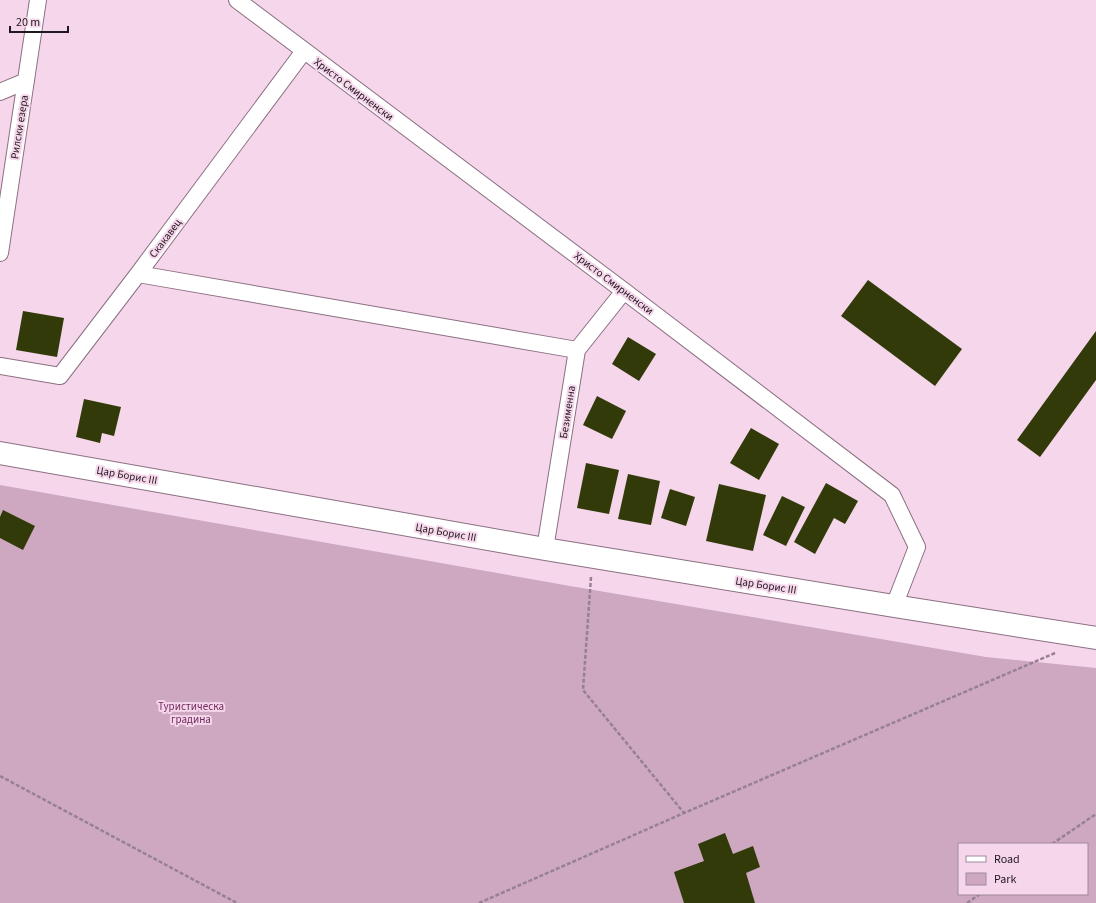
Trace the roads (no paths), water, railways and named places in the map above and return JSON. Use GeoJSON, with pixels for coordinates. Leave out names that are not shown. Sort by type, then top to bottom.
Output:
{"type":"FeatureCollection","features":[{"type":"Feature","properties":{"kind":"main road","name":"Цар Борис III"},"geometry":{"type":"LineString","coordinates":[[0,453],[544,549],[1096,638]]}},
{"type":"Feature","properties":{"kind":"street","name":"Рилски езера"},"geometry":{"type":"LineString","coordinates":[[0,253],[38,0]]}},
{"type":"Feature","properties":{"kind":"street","name":"Христо Смирненски"},"geometry":{"type":"LineString","coordinates":[[237,0],[624,291],[892,496],[917,547],[894,606]]}},
{"type":"Feature","properties":{"kind":"street","name":"Скакавец"},"geometry":{"type":"LineString","coordinates":[[0,366],[60,376],[304,51]]}},
{"type":"Feature","properties":{"kind":"street"},"geometry":{"type":"LineString","coordinates":[[0,92],[26,81]]}},
{"type":"Feature","properties":{"kind":"street"},"geometry":{"type":"LineString","coordinates":[[138,274],[576,350]]}},
{"type":"Feature","properties":{"kind":"street","name":"Безименна"},"geometry":{"type":"LineString","coordinates":[[544,549],[576,350],[624,291]]}},
{"type":"Feature","properties":{"kind":"park label","name":"Туристическа градина"},"geometry":{"type":"Point","coordinates":[191,712]}}]}
